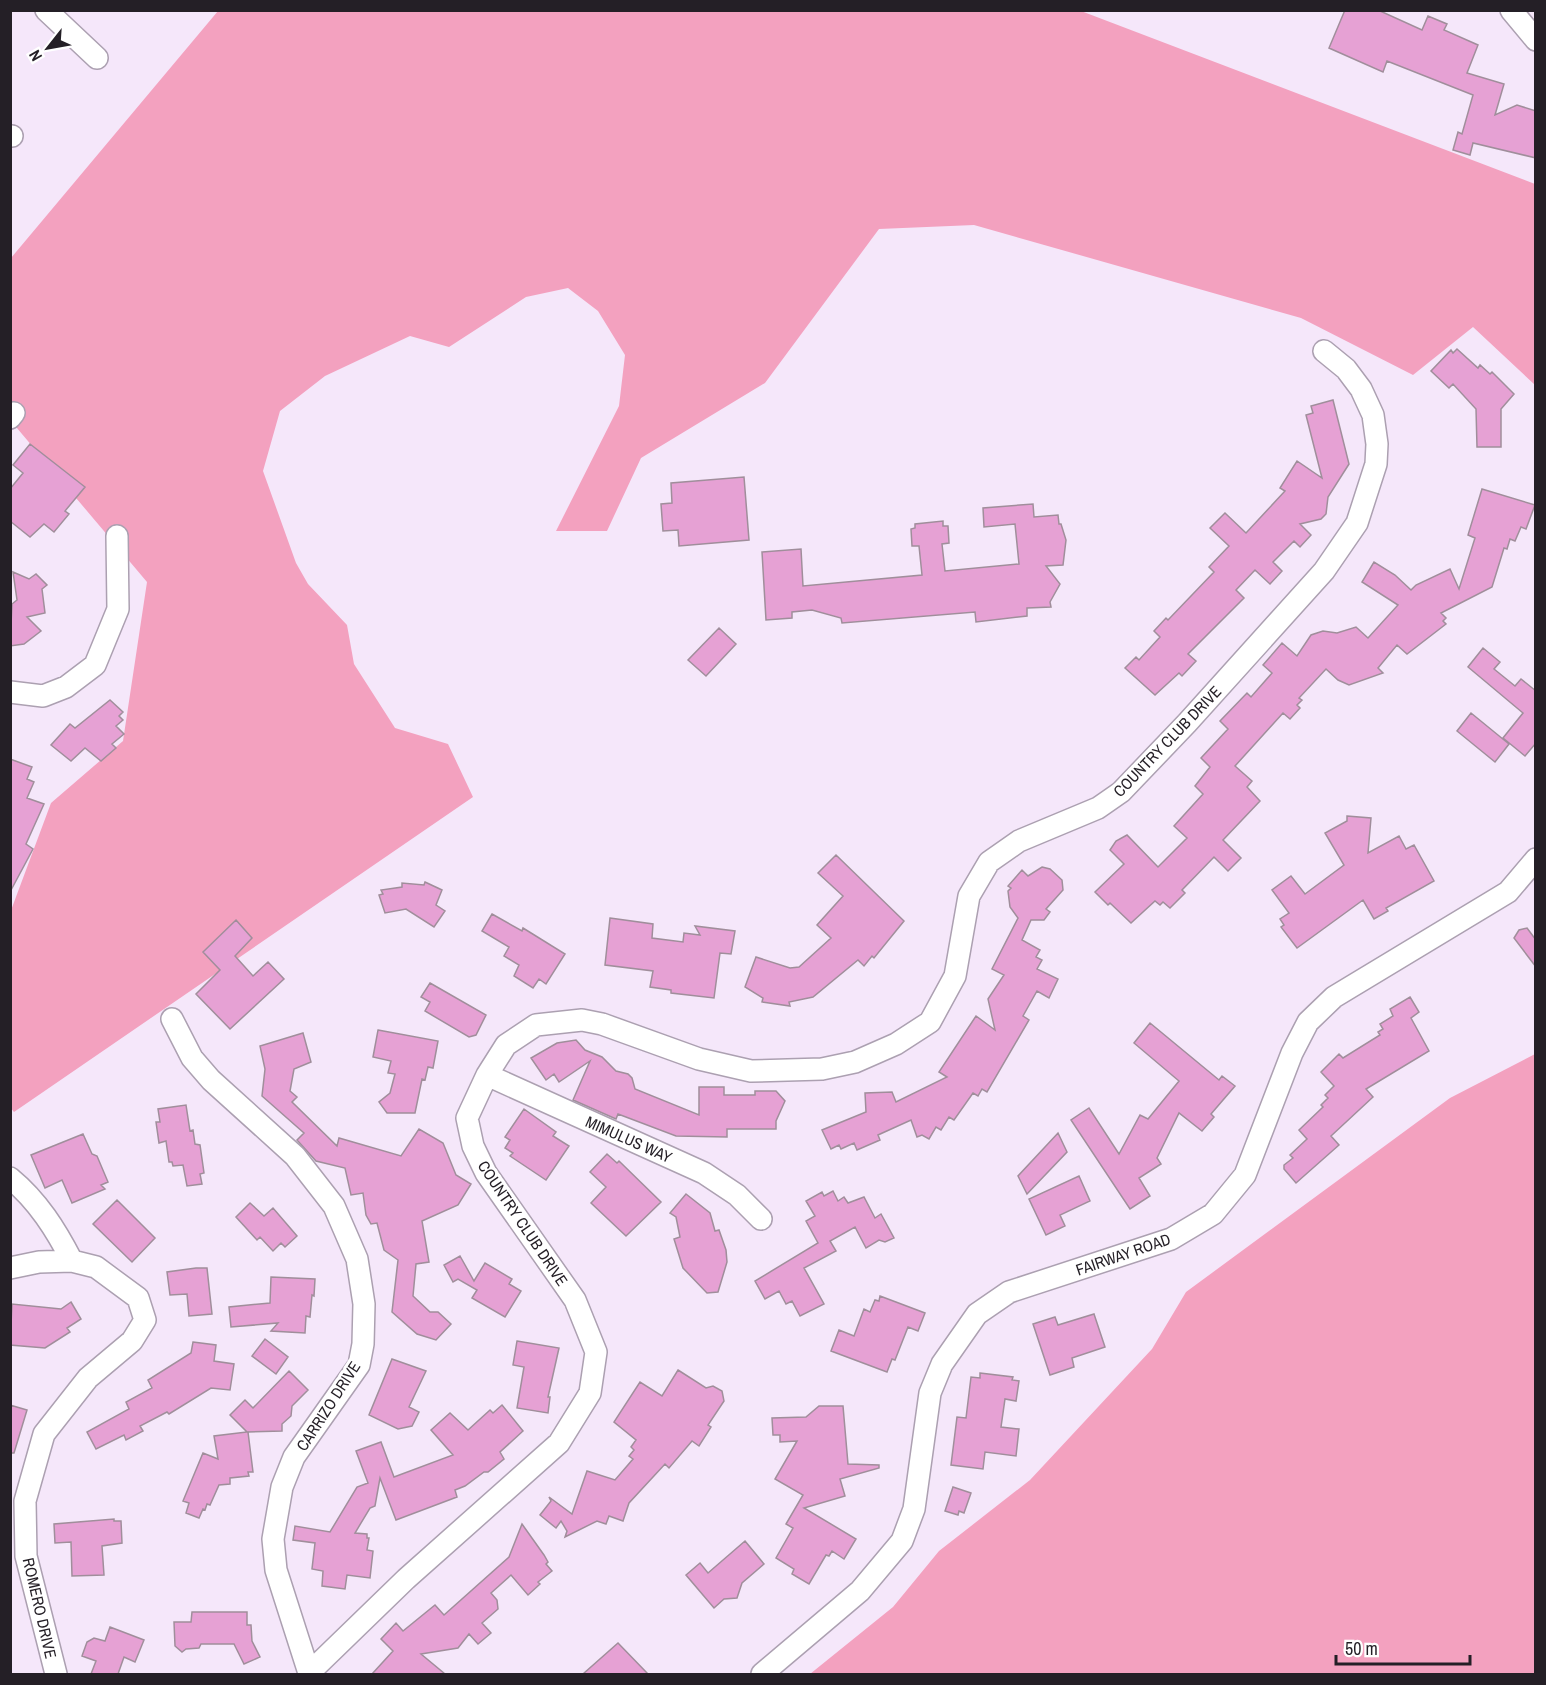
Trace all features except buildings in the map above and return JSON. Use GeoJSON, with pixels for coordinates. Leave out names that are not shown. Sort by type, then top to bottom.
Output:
{"type":"FeatureCollection","features":[{"type":"Feature","properties":{"kind":"street"},"geometry":{"type":"LineString","coordinates":[[46,10],[97,58]]}},
{"type":"Feature","properties":{"kind":"street"},"geometry":{"type":"LineString","coordinates":[[1510,10],[1536,40]]}},
{"type":"Feature","properties":{"kind":"street","name":"COUNTRY CLUB DRIVE"},"geometry":{"type":"LineString","coordinates":[[308,1674],[406,1579],[559,1443],[590,1393],[596,1352],[576,1300],[486,1173],[473,1146],[467,1118],[487,1075],[506,1045],[536,1025],[582,1020],[602,1024],[699,1059],[751,1071],[822,1069],[855,1062],[896,1044],[930,1022],[955,976],[969,896],[989,862],[1019,842],[1098,808],[1121,792],[1187,723],[1324,571],[1357,522],[1376,464],[1377,444],[1373,415],[1361,389],[1346,369],[1324,351]]}},
{"type":"Feature","properties":{"kind":"street"},"geometry":{"type":"LineString","coordinates":[[10,692],[44,696],[66,687],[95,665],[118,609],[117,536]]}},
{"type":"Feature","properties":{"kind":"street","name":"FAIRWAY ROAD"},"geometry":{"type":"LineString","coordinates":[[762,1674],[860,1591],[902,1541],[914,1509],[930,1393],[942,1364],[977,1314],[1009,1292],[1171,1239],[1213,1214],[1245,1175],[1292,1053],[1308,1022],[1334,997],[1508,892],[1536,859]]}},
{"type":"Feature","properties":{"kind":"street","name":"CARRIZO DRIVE"},"geometry":{"type":"LineString","coordinates":[[172,1019],[192,1058],[211,1080],[295,1156],[334,1206],[357,1259],[364,1304],[363,1344],[359,1365],[294,1457],[282,1487],[273,1539],[276,1570],[308,1674]]}},
{"type":"Feature","properties":{"kind":"street","name":"MIMULUS WAY"},"geometry":{"type":"LineString","coordinates":[[487,1075],[704,1173],[737,1195],[761,1219]]}},
{"type":"Feature","properties":{"kind":"street"},"geometry":{"type":"LineString","coordinates":[[10,1178],[26,1191],[54,1227],[72,1262],[39,1262],[10,1268]]}},
{"type":"Feature","properties":{"kind":"street","name":"ROMERO DRIVE"},"geometry":{"type":"LineString","coordinates":[[56,1674],[27,1556],[25,1501],[44,1434],[88,1378],[132,1341],[146,1320],[138,1298],[96,1267],[72,1262]]}},
{"type":"Feature","properties":{"kind":"shaded area"},"geometry":{"type":"Polygon","coordinates":[[[218,11],[1081,11],[1535,184],[1535,385],[1473,327],[1413,375],[1301,318],[974,225],[879,229],[765,383],[641,458],[607,531],[556,531],[619,406],[625,355],[598,311],[568,288],[526,297],[449,347],[410,336],[325,376],[280,411],[263,471],[296,563],[308,584],[347,625],[354,664],[395,728],[448,744],[473,797],[14,1112],[10,1107],[10,913],[51,803],[123,741],[147,582],[11,421],[11,258],[218,11]]]}},
{"type":"Feature","properties":{"kind":"shaded area"},"geometry":{"type":"Polygon","coordinates":[[[1535,1054],[1535,1674],[810,1674],[893,1607],[939,1551],[1030,1480],[1152,1349],[1186,1292],[1450,1098],[1535,1054]]]}}]}
